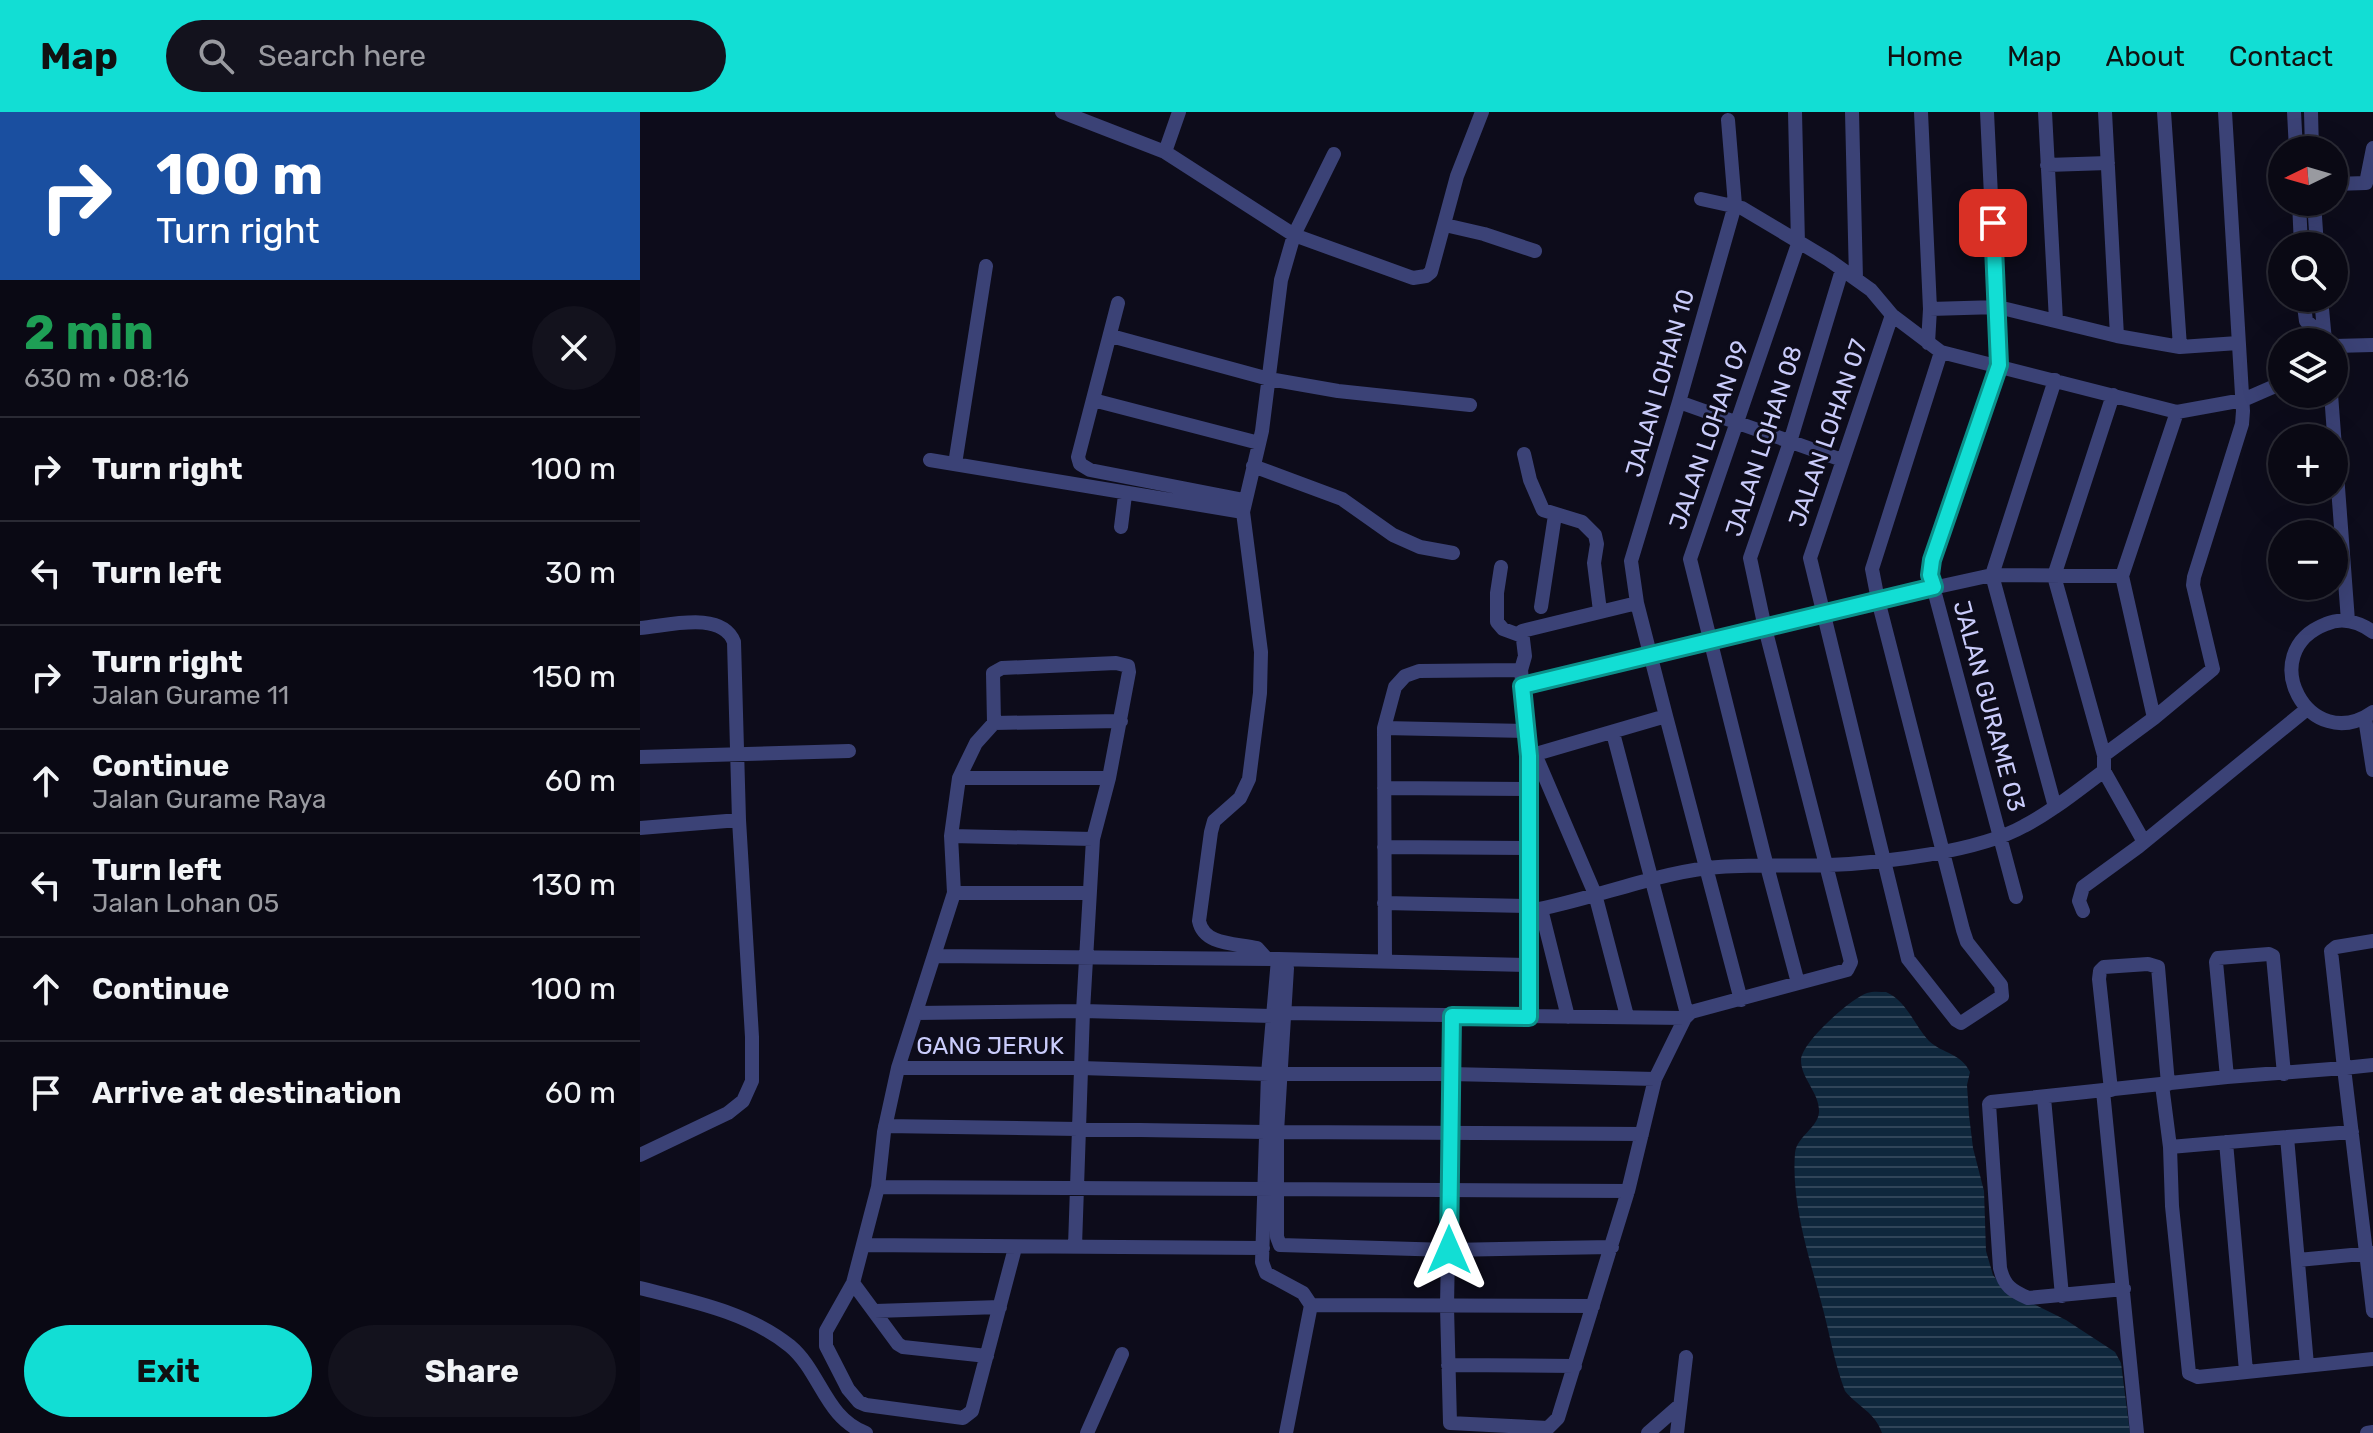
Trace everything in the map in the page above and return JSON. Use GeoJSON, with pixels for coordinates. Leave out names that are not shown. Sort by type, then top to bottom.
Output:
{"type":"FeatureCollection","features":[{"type":"Feature","properties":{"kind":"street"},"geometry":{"type":"LineString","coordinates":[[1062,112],[1165,152],[1294,235],[1405,277],[1419,278],[1431,272],[1457,176],[1482,112]]}},
{"type":"Feature","properties":{"kind":"street"},"geometry":{"type":"LineString","coordinates":[[1165,152],[1179,112]]}},
{"type":"Feature","properties":{"kind":"street"},"geometry":{"type":"LineString","coordinates":[[1795,112],[1798,244]]}},
{"type":"Feature","properties":{"kind":"street"},"geometry":{"type":"LineString","coordinates":[[1852,112],[1856,279]]}},
{"type":"Feature","properties":{"kind":"street"},"geometry":{"type":"LineString","coordinates":[[1921,112],[1930,309],[1928,343]]}},
{"type":"Feature","properties":{"kind":"street","name":"JALAN GURAME 03"},"geometry":{"type":"LineString","coordinates":[[1987,112],[1999,365],[1932,560],[1930,575],[2016,897]]}},
{"type":"Feature","properties":{"kind":"street"},"geometry":{"type":"LineString","coordinates":[[2045,112],[2056,321]]}},
{"type":"Feature","properties":{"kind":"street"},"geometry":{"type":"LineString","coordinates":[[2105,112],[2117,336]]}},
{"type":"Feature","properties":{"kind":"street"},"geometry":{"type":"LineString","coordinates":[[2164,112],[2180,347]]}},
{"type":"Feature","properties":{"kind":"street"},"geometry":{"type":"LineString","coordinates":[[2104,755],[2213,669],[2193,585],[2242,424],[2243,400],[2225,112]]}},
{"type":"Feature","properties":{"kind":"street"},"geometry":{"type":"LineString","coordinates":[[2294,112],[2295,136]]}},
{"type":"Feature","properties":{"kind":"street"},"geometry":{"type":"LineString","coordinates":[[2311,112],[2312,136]]}},
{"type":"Feature","properties":{"kind":"street","name":"JALAN LOHAN 10"},"geometry":{"type":"LineString","coordinates":[[1728,120],[1735,205],[1631,557],[1637,603],[1741,1000]]}},
{"type":"Feature","properties":{"kind":"street"},"geometry":{"type":"LineString","coordinates":[[2348,184],[2366,183],[2373,148]]}},
{"type":"Feature","properties":{"kind":"street"},"geometry":{"type":"LineString","coordinates":[[1277,959],[1257,948],[1208,938],[1199,921],[1214,821],[1240,798],[1249,779],[1260,693],[1258,622],[1244,506],[1259,443],[1281,280],[1294,235],[1334,154]]}},
{"type":"Feature","properties":{"kind":"street"},"geometry":{"type":"LineString","coordinates":[[2047,165],[2108,163]]}},
{"type":"Feature","properties":{"kind":"street"},"geometry":{"type":"LineString","coordinates":[[1701,199],[1735,205],[1842,270],[1871,290],[1892,315],[1941,352],[2177,412],[2243,400],[2268,389]]}},
{"type":"Feature","properties":{"kind":"street"},"geometry":{"type":"LineString","coordinates":[[1445,225],[1535,251]]}},
{"type":"Feature","properties":{"kind":"street","name":"JALAN LOHAN 09"},"geometry":{"type":"LineString","coordinates":[[1798,244],[1690,559],[1798,983]]}},
{"type":"Feature","properties":{"kind":"street"},"geometry":{"type":"LineString","coordinates":[[955,464],[986,266]]}},
{"type":"Feature","properties":{"kind":"street","name":"JALAN LOHAN 08"},"geometry":{"type":"LineString","coordinates":[[1798,983],[1847,970],[1851,962],[1765,628],[1750,553],[1790,442],[1842,270]]}},
{"type":"Feature","properties":{"kind":"street"},"geometry":{"type":"LineString","coordinates":[[1118,303],[1078,457],[1084,468],[1244,506]]}},
{"type":"Feature","properties":{"kind":"street"},"geometry":{"type":"LineString","coordinates":[[1930,309],[1998,307],[2117,336],[2180,347],[2238,343]]}},
{"type":"Feature","properties":{"kind":"street","name":"JALAN LOHAN 07"},"geometry":{"type":"LineString","coordinates":[[1892,315],[1810,558],[1908,959],[1961,1023],[2002,996],[2002,990],[1967,942],[1944,851]]}},
{"type":"Feature","properties":{"kind":"street"},"geometry":{"type":"LineString","coordinates":[[1111,336],[1269,379],[1338,391],[1470,405]]}},
{"type":"Feature","properties":{"kind":"street"},"geometry":{"type":"LineString","coordinates":[[2348,343],[2373,345]]}},
{"type":"Feature","properties":{"kind":"street"},"geometry":{"type":"LineString","coordinates":[[1941,352],[1872,569],[1944,851]]}},
{"type":"Feature","properties":{"kind":"street"},"geometry":{"type":"LineString","coordinates":[[2055,380],[1992,575],[2055,807]]}},
{"type":"Feature","properties":{"kind":"street"},"geometry":{"type":"LineString","coordinates":[[2113,395],[2054,576],[2104,755],[2104,771],[2144,842]]}},
{"type":"Feature","properties":{"kind":"street"},"geometry":{"type":"LineString","coordinates":[[1093,400],[1259,443]]}},
{"type":"Feature","properties":{"kind":"street"},"geometry":{"type":"LineString","coordinates":[[1679,402],[1842,460]]}},
{"type":"Feature","properties":{"kind":"street"},"geometry":{"type":"LineString","coordinates":[[2332,408],[2348,621]]}},
{"type":"Feature","properties":{"kind":"street"},"geometry":{"type":"LineString","coordinates":[[2154,718],[2122,576],[2177,412]]}},
{"type":"Feature","properties":{"kind":"street"},"geometry":{"type":"LineString","coordinates":[[1524,454],[1541,508],[1582,522],[1595,535],[1594,563],[1600,611]]}},
{"type":"Feature","properties":{"kind":"street"},"geometry":{"type":"LineString","coordinates":[[930,460],[1125,495],[1244,506]]}},
{"type":"Feature","properties":{"kind":"street"},"geometry":{"type":"LineString","coordinates":[[1253,466],[1342,499],[1393,535],[1420,547],[1453,553]]}},
{"type":"Feature","properties":{"kind":"street"},"geometry":{"type":"LineString","coordinates":[[1121,527],[1125,495]]}},
{"type":"Feature","properties":{"kind":"street"},"geometry":{"type":"LineString","coordinates":[[1541,607],[1555,515]]}},
{"type":"Feature","properties":{"kind":"street"},"geometry":{"type":"LineString","coordinates":[[1501,567],[1497,622],[1503,629],[1522,633],[1637,603]]}},
{"type":"Feature","properties":{"kind":"street"},"geometry":{"type":"LineString","coordinates":[[1522,686],[1992,575],[2122,576]]}},
{"type":"Feature","properties":{"kind":"street"},"geometry":{"type":"LineString","coordinates":[[2373,632],[2348,621],[2330,622],[2313,629],[2300,642],[2292,659],[2291,677],[2296,695],[2307,709],[2325,720],[2345,723],[2369,715],[2373,770]]}},
{"type":"Feature","properties":{"kind":"street"},"geometry":{"type":"LineString","coordinates":[[640,628],[703,623],[728,632],[734,642],[739,820],[752,1037],[752,1081],[743,1101],[728,1113],[640,1155]]}},
{"type":"Feature","properties":{"kind":"street"},"geometry":{"type":"LineString","coordinates":[[1522,633],[1525,656],[1521,670],[1522,686],[1532,755],[1529,789],[1534,908],[1529,1017]]}},
{"type":"Feature","properties":{"kind":"street"},"geometry":{"type":"LineString","coordinates":[[1015,1248],[972,1411],[963,1418],[859,1402],[848,1389],[825,1339],[826,1331],[853,1283],[878,1187],[885,1126],[898,1068],[954,893],[951,836],[959,778],[976,743],[994,723],[993,675],[996,669],[1116,663],[1128,666],[1129,672],[1109,778],[1093,839],[1075,1246]]}},
{"type":"Feature","properties":{"kind":"street"},"geometry":{"type":"LineString","coordinates":[[1385,960],[1384,728],[1395,687],[1410,674],[1419,671],[1521,670]]}},
{"type":"Feature","properties":{"kind":"street"},"geometry":{"type":"LineString","coordinates":[[2083,911],[2079,901],[2083,887],[2144,842],[2307,709]]}},
{"type":"Feature","properties":{"kind":"street"},"geometry":{"type":"LineString","coordinates":[[1532,755],[1666,716]]}},
{"type":"Feature","properties":{"kind":"street"},"geometry":{"type":"LineString","coordinates":[[994,723],[1121,721]]}},
{"type":"Feature","properties":{"kind":"street"},"geometry":{"type":"LineString","coordinates":[[1384,728],[1528,731]]}},
{"type":"Feature","properties":{"kind":"street"},"geometry":{"type":"LineString","coordinates":[[1452,1016],[1447,1307],[1452,1405],[1449,1428],[1548,1428],[1558,1418],[1612,1247],[1655,1079],[1686,1016],[1613,733]]}},
{"type":"Feature","properties":{"kind":"street"},"geometry":{"type":"LineString","coordinates":[[640,757],[849,751]]}},
{"type":"Feature","properties":{"kind":"street"},"geometry":{"type":"LineString","coordinates":[[1532,755],[1595,894],[1627,1016]]}},
{"type":"Feature","properties":{"kind":"street"},"geometry":{"type":"LineString","coordinates":[[1384,903],[1534,908],[1706,868],[1886,861],[1944,851],[2002,837],[2024,826],[2104,771]]}},
{"type":"Feature","properties":{"kind":"street"},"geometry":{"type":"LineString","coordinates":[[959,778],[1109,778]]}},
{"type":"Feature","properties":{"kind":"street"},"geometry":{"type":"LineString","coordinates":[[1384,788],[1529,789]]}},
{"type":"Feature","properties":{"kind":"street"},"geometry":{"type":"LineString","coordinates":[[640,828],[739,820]]}},
{"type":"Feature","properties":{"kind":"street"},"geometry":{"type":"LineString","coordinates":[[951,836],[1093,839]]}},
{"type":"Feature","properties":{"kind":"street"},"geometry":{"type":"LineString","coordinates":[[1384,847],[1530,848]]}},
{"type":"Feature","properties":{"kind":"street"},"geometry":{"type":"LineString","coordinates":[[954,893],[1089,893]]}},
{"type":"Feature","properties":{"kind":"street"},"geometry":{"type":"LineString","coordinates":[[1534,908],[1568,1017]]}},
{"type":"Feature","properties":{"kind":"street"},"geometry":{"type":"LineString","coordinates":[[2373,941],[2336,947],[2331,951],[2370,1253],[2373,1311]]}},
{"type":"Feature","properties":{"kind":"street"},"geometry":{"type":"LineString","coordinates":[[2227,1077],[2216,962],[2218,958],[2269,954],[2273,956],[2284,1074]]}},
{"type":"Feature","properties":{"kind":"street"},"geometry":{"type":"LineString","coordinates":[[934,956],[1086,955],[1530,965]]}},
{"type":"Feature","properties":{"kind":"street"},"geometry":{"type":"LineString","coordinates":[[1277,959],[1278,1014],[1270,1188],[1262,1262],[1266,1273],[1303,1293],[1311,1305],[1286,1433]]}},
{"type":"Feature","properties":{"kind":"street"},"geometry":{"type":"LineString","coordinates":[[2137,1433],[2099,979],[2104,967],[2148,964],[2158,967],[2172,1206],[2188,1370],[2198,1377],[2373,1359]]}},
{"type":"Feature","properties":{"kind":"street"},"geometry":{"type":"LineString","coordinates":[[916,1013],[1083,1011],[1686,1016],[1798,983]]}},
{"type":"Feature","properties":{"kind":"street"},"geometry":{"type":"LineString","coordinates":[[2124,1289],[2028,1298],[2004,1283],[2000,1268],[1987,1109],[1991,1102],[2373,1065]]}},
{"type":"Feature","properties":{"kind":"street","name":"GANG JERUK"},"geometry":{"type":"LineString","coordinates":[[898,1068],[1081,1068],[1655,1079]]}},
{"type":"Feature","properties":{"kind":"street"},"geometry":{"type":"LineString","coordinates":[[2044,1098],[2062,1296]]}},
{"type":"Feature","properties":{"kind":"street"},"geometry":{"type":"LineString","coordinates":[[885,1126],[1642,1134]]}},
{"type":"Feature","properties":{"kind":"street"},"geometry":{"type":"LineString","coordinates":[[2170,1147],[2352,1132]]}},
{"type":"Feature","properties":{"kind":"street"},"geometry":{"type":"LineString","coordinates":[[2287,1137],[2307,1365]]}},
{"type":"Feature","properties":{"kind":"street"},"geometry":{"type":"LineString","coordinates":[[2226,1142],[2246,1371]]}},
{"type":"Feature","properties":{"kind":"street"},"geometry":{"type":"LineString","coordinates":[[878,1187],[1628,1191]]}},
{"type":"Feature","properties":{"kind":"street"},"geometry":{"type":"LineString","coordinates":[[1270,1188],[1277,1237],[1282,1246],[1449,1250],[1612,1247]]}},
{"type":"Feature","properties":{"kind":"street"},"geometry":{"type":"LineString","coordinates":[[863,1245],[1263,1248]]}},
{"type":"Feature","properties":{"kind":"street"},"geometry":{"type":"LineString","coordinates":[[2298,1260],[2370,1253]]}},
{"type":"Feature","properties":{"kind":"street"},"geometry":{"type":"LineString","coordinates":[[853,1283],[903,1347],[987,1356]]}},
{"type":"Feature","properties":{"kind":"street"},"geometry":{"type":"LineString","coordinates":[[640,1288],[695,1301],[760,1327],[791,1347],[816,1378],[824,1396],[840,1418],[866,1433]]}},
{"type":"Feature","properties":{"kind":"street"},"geometry":{"type":"LineString","coordinates":[[1311,1305],[1593,1306]]}},
{"type":"Feature","properties":{"kind":"street"},"geometry":{"type":"LineString","coordinates":[[875,1311],[1000,1307]]}},
{"type":"Feature","properties":{"kind":"street"},"geometry":{"type":"LineString","coordinates":[[1087,1433],[1122,1354]]}},
{"type":"Feature","properties":{"kind":"street"},"geometry":{"type":"LineString","coordinates":[[1677,1433],[1686,1357]]}},
{"type":"Feature","properties":{"kind":"street"},"geometry":{"type":"LineString","coordinates":[[1448,1365],[1575,1366]]}},
{"type":"Feature","properties":{"kind":"street"},"geometry":{"type":"LineString","coordinates":[[816,1378],[848,1389]]}},
{"type":"Feature","properties":{"kind":"street"},"geometry":{"type":"LineString","coordinates":[[1648,1433],[1680,1405]]}},
{"type":"Feature","properties":{"kind":"water"},"geometry":{"type":"Polygon","coordinates":[[[1886,992],[1905,1007],[1929,1041],[1957,1057],[1970,1072],[1967,1085],[1969,1115],[1973,1148],[1984,1191],[1986,1251],[1993,1275],[2005,1290],[2066,1320],[2115,1352],[2121,1363],[2130,1433],[1882,1433],[1871,1415],[1845,1391],[1807,1251],[1796,1192],[1795,1153],[1819,1112],[1801,1060],[1809,1043],[1850,1003],[1867,993],[1886,992]]]}},
{"type":"Feature","properties":{"kind":"route"},"geometry":{"type":"LineString","coordinates":[[1449,1250],[1452,1016],[1529,1017],[1529,756],[1522,686],[1934,587],[1930,575],[1932,560],[1999,365],[1993,223]]}}]}
